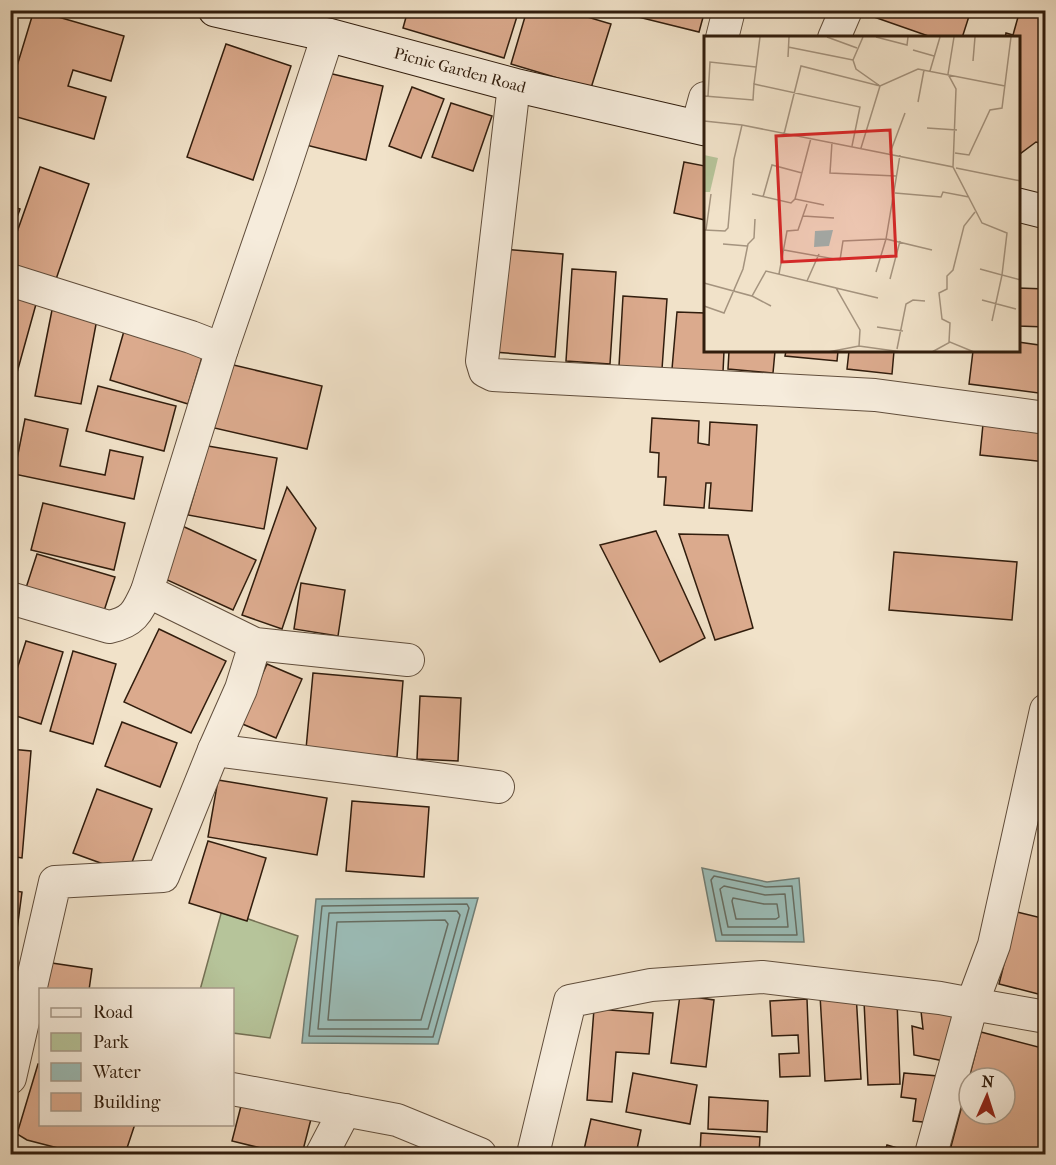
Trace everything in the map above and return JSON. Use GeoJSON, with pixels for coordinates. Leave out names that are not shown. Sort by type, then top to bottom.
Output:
{"type":"FeatureCollection","features":[{"type":"Feature","properties":{"kind":"main road","name":"Picnic Garden Road"},"geometry":{"type":"LineString","coordinates":[[215,10],[328,35],[514,86],[702,118]]}},
{"type":"Feature","properties":{"kind":"main road"},"geometry":{"type":"LineString","coordinates":[[1020,206],[1046,212]]}},
{"type":"Feature","properties":{"kind":"street"},"geometry":{"type":"LineString","coordinates":[[722,36],[729,10]]}},
{"type":"Feature","properties":{"kind":"street"},"geometry":{"type":"LineString","coordinates":[[835,36],[846,10]]}},
{"type":"Feature","properties":{"kind":"street"},"geometry":{"type":"LineString","coordinates":[[10,598],[109,627],[122,624],[132,618],[147,591],[222,349],[278,189],[328,35]]}},
{"type":"Feature","properties":{"kind":"street"},"geometry":{"type":"LineString","coordinates":[[514,86],[482,360],[486,371],[493,375],[875,395],[1046,418]]}},
{"type":"Feature","properties":{"kind":"street"},"geometry":{"type":"LineString","coordinates":[[10,280],[191,337],[222,349]]}},
{"type":"Feature","properties":{"kind":"street"},"geometry":{"type":"LineString","coordinates":[[147,591],[255,644],[408,660]]}},
{"type":"Feature","properties":{"kind":"street"},"geometry":{"type":"LineString","coordinates":[[22,1064],[55,882],[163,876],[241,689],[255,644]]}},
{"type":"Feature","properties":{"kind":"street"},"geometry":{"type":"LineString","coordinates":[[931,1155],[972,1004],[994,945],[1046,710]]}},
{"type":"Feature","properties":{"kind":"street"},"geometry":{"type":"LineString","coordinates":[[214,750],[498,787]]}},
{"type":"Feature","properties":{"kind":"street"},"geometry":{"type":"LineString","coordinates":[[533,1155],[570,1001],[651,985],[762,977],[940,998],[1046,1017]]}},
{"type":"Feature","properties":{"kind":"street"},"geometry":{"type":"LineString","coordinates":[[234,1089],[397,1120],[480,1155]]}},
{"type":"Feature","properties":{"kind":"street"},"geometry":{"type":"LineString","coordinates":[[322,1155],[345,1110]]}},
{"type":"Feature","properties":{"kind":"green space"},"geometry":{"type":"Polygon","coordinates":[[[222,910],[298,936],[270,1038],[234,1033],[234,988],[201,988],[222,910]]]}},
{"type":"Feature","properties":{"kind":"water"},"geometry":{"type":"Polygon","coordinates":[[[702,868],[767,882],[799,878],[804,942],[716,941],[702,868]]]}},
{"type":"Feature","properties":{"kind":"water"},"geometry":{"type":"Polygon","coordinates":[[[478,898],[438,1044],[302,1043],[316,899],[478,898]]]}},
{"type":"Feature","properties":{"kind":"building"},"geometry":{"type":"Polygon","coordinates":[[[34,10],[124,36],[111,81],[73,70],[68,86],[106,97],[94,139],[10,115],[10,89],[34,10]]]}},
{"type":"Feature","properties":{"kind":"building"},"geometry":{"type":"Polygon","coordinates":[[[408,10],[519,10],[504,58],[403,28],[408,10]]]}},
{"type":"Feature","properties":{"kind":"building"},"geometry":{"type":"Polygon","coordinates":[[[527,10],[564,10],[611,24],[591,88],[511,64],[527,10]]]}},
{"type":"Feature","properties":{"kind":"building"},"geometry":{"type":"Polygon","coordinates":[[[631,10],[705,10],[699,32],[630,15],[631,10]]]}},
{"type":"Feature","properties":{"kind":"building"},"geometry":{"type":"Polygon","coordinates":[[[876,10],[971,10],[963,36],[928,36],[874,17],[876,10]]]}},
{"type":"Feature","properties":{"kind":"building"},"geometry":{"type":"Polygon","coordinates":[[[1020,10],[1046,10],[1046,145],[1036,142],[1020,154],[1020,36],[1005,36],[1006,33],[1013,35],[1020,10]]]}},
{"type":"Feature","properties":{"kind":"building"},"geometry":{"type":"Polygon","coordinates":[[[226,44],[291,66],[253,180],[187,157],[226,44]]]}},
{"type":"Feature","properties":{"kind":"building"},"geometry":{"type":"Polygon","coordinates":[[[320,71],[383,86],[366,160],[302,144],[320,71]]]}},
{"type":"Feature","properties":{"kind":"building"},"geometry":{"type":"Polygon","coordinates":[[[412,87],[444,99],[421,158],[389,146],[412,87]]]}},
{"type":"Feature","properties":{"kind":"building"},"geometry":{"type":"Polygon","coordinates":[[[451,103],[492,116],[473,171],[432,157],[451,103]]]}},
{"type":"Feature","properties":{"kind":"building"},"geometry":{"type":"Polygon","coordinates":[[[684,162],[704,166],[704,220],[674,213],[684,162]]]}},
{"type":"Feature","properties":{"kind":"building"},"geometry":{"type":"Polygon","coordinates":[[[40,167],[89,184],[54,285],[10,269],[10,252],[40,167]]]}},
{"type":"Feature","properties":{"kind":"building"},"geometry":{"type":"Polygon","coordinates":[[[10,206],[20,209],[10,237],[10,206]]]}},
{"type":"Feature","properties":{"kind":"building"},"geometry":{"type":"Polygon","coordinates":[[[501,249],[563,254],[555,357],[493,352],[501,249]]]}},
{"type":"Feature","properties":{"kind":"building"},"geometry":{"type":"Polygon","coordinates":[[[572,269],[616,272],[610,364],[566,361],[572,269]]]}},
{"type":"Feature","properties":{"kind":"building"},"geometry":{"type":"Polygon","coordinates":[[[1020,288],[1046,289],[1046,327],[1020,326],[1020,288]]]}},
{"type":"Feature","properties":{"kind":"building"},"geometry":{"type":"Polygon","coordinates":[[[10,289],[38,297],[13,387],[10,386],[10,289]]]}},
{"type":"Feature","properties":{"kind":"building"},"geometry":{"type":"Polygon","coordinates":[[[623,296],[667,299],[662,369],[619,366],[623,296]]]}},
{"type":"Feature","properties":{"kind":"building"},"geometry":{"type":"Polygon","coordinates":[[[52,310],[97,319],[81,404],[35,396],[52,310]]]}},
{"type":"Feature","properties":{"kind":"building"},"geometry":{"type":"Polygon","coordinates":[[[677,312],[704,313],[704,352],[724,352],[723,372],[672,369],[677,312]]]}},
{"type":"Feature","properties":{"kind":"building"},"geometry":{"type":"Polygon","coordinates":[[[124,331],[203,354],[188,404],[110,380],[124,331]]]}},
{"type":"Feature","properties":{"kind":"building"},"geometry":{"type":"Polygon","coordinates":[[[1020,342],[1046,346],[1046,394],[969,384],[973,352],[1020,352],[1020,342]]]}},
{"type":"Feature","properties":{"kind":"building"},"geometry":{"type":"Polygon","coordinates":[[[729,352],[775,352],[773,373],[728,369],[729,352]]]}},
{"type":"Feature","properties":{"kind":"building"},"geometry":{"type":"Polygon","coordinates":[[[786,352],[838,352],[837,361],[785,356],[786,352]]]}},
{"type":"Feature","properties":{"kind":"building"},"geometry":{"type":"Polygon","coordinates":[[[849,352],[894,352],[892,374],[847,369],[849,352]]]}},
{"type":"Feature","properties":{"kind":"building"},"geometry":{"type":"Polygon","coordinates":[[[225,363],[322,386],[307,449],[210,427],[225,363]]]}},
{"type":"Feature","properties":{"kind":"building"},"geometry":{"type":"Polygon","coordinates":[[[98,386],[176,406],[164,451],[86,431],[98,386]]]}},
{"type":"Feature","properties":{"kind":"building"},"geometry":{"type":"Polygon","coordinates":[[[10,396],[16,398],[10,415],[10,396]]]}},
{"type":"Feature","properties":{"kind":"building"},"geometry":{"type":"Polygon","coordinates":[[[652,418],[699,421],[698,443],[709,445],[710,422],[757,425],[752,511],[709,508],[711,483],[706,483],[704,508],[664,505],[666,477],[658,477],[659,453],[650,452],[652,418]]]}},
{"type":"Feature","properties":{"kind":"building"},"geometry":{"type":"Polygon","coordinates":[[[25,419],[68,429],[60,466],[105,475],[110,450],[143,457],[134,499],[14,474],[25,419]]]}},
{"type":"Feature","properties":{"kind":"building"},"geometry":{"type":"Polygon","coordinates":[[[983,424],[1046,431],[1046,462],[980,455],[983,424]]]}},
{"type":"Feature","properties":{"kind":"building"},"geometry":{"type":"Polygon","coordinates":[[[208,446],[277,458],[264,529],[188,515],[208,446]]]}},
{"type":"Feature","properties":{"kind":"building"},"geometry":{"type":"Polygon","coordinates":[[[287,487],[316,528],[282,629],[242,615],[287,487]]]}},
{"type":"Feature","properties":{"kind":"building"},"geometry":{"type":"Polygon","coordinates":[[[43,503],[125,523],[114,570],[31,550],[43,503]]]}},
{"type":"Feature","properties":{"kind":"building"},"geometry":{"type":"Polygon","coordinates":[[[178,524],[256,560],[233,610],[154,574],[178,524]]]}},
{"type":"Feature","properties":{"kind":"building"},"geometry":{"type":"Polygon","coordinates":[[[656,531],[705,638],[660,662],[600,545],[656,531]]]}},
{"type":"Feature","properties":{"kind":"building"},"geometry":{"type":"Polygon","coordinates":[[[679,534],[728,535],[753,628],[715,640],[679,534]]]}},
{"type":"Feature","properties":{"kind":"building"},"geometry":{"type":"Polygon","coordinates":[[[894,552],[1017,562],[1012,620],[889,610],[894,552]]]}},
{"type":"Feature","properties":{"kind":"building"},"geometry":{"type":"Polygon","coordinates":[[[37,554],[115,577],[103,614],[25,591],[37,554]]]}},
{"type":"Feature","properties":{"kind":"building"},"geometry":{"type":"Polygon","coordinates":[[[301,583],[345,590],[338,636],[294,629],[301,583]]]}},
{"type":"Feature","properties":{"kind":"building"},"geometry":{"type":"Polygon","coordinates":[[[159,629],[226,661],[191,733],[124,702],[159,629]]]}},
{"type":"Feature","properties":{"kind":"building"},"geometry":{"type":"Polygon","coordinates":[[[26,641],[63,652],[41,724],[10,714],[10,691],[26,641]]]}},
{"type":"Feature","properties":{"kind":"building"},"geometry":{"type":"Polygon","coordinates":[[[73,651],[116,664],[93,744],[50,731],[73,651]]]}},
{"type":"Feature","properties":{"kind":"building"},"geometry":{"type":"Polygon","coordinates":[[[267,664],[302,679],[276,738],[240,723],[267,664]]]}},
{"type":"Feature","properties":{"kind":"building"},"geometry":{"type":"Polygon","coordinates":[[[313,673],[403,681],[397,757],[306,749],[313,673]]]}},
{"type":"Feature","properties":{"kind":"building"},"geometry":{"type":"Polygon","coordinates":[[[420,696],[461,698],[458,761],[417,759],[420,696]]]}},
{"type":"Feature","properties":{"kind":"building"},"geometry":{"type":"Polygon","coordinates":[[[122,722],[177,743],[160,787],[105,766],[122,722]]]}},
{"type":"Feature","properties":{"kind":"building"},"geometry":{"type":"Polygon","coordinates":[[[10,749],[31,751],[22,858],[10,856],[10,749]]]}},
{"type":"Feature","properties":{"kind":"building"},"geometry":{"type":"Polygon","coordinates":[[[218,780],[327,798],[317,855],[208,837],[218,780]]]}},
{"type":"Feature","properties":{"kind":"building"},"geometry":{"type":"Polygon","coordinates":[[[97,789],[152,809],[128,873],[73,853],[97,789]]]}},
{"type":"Feature","properties":{"kind":"building"},"geometry":{"type":"Polygon","coordinates":[[[352,801],[429,807],[424,877],[346,871],[352,801]]]}},
{"type":"Feature","properties":{"kind":"building"},"geometry":{"type":"Polygon","coordinates":[[[208,841],[266,858],[247,921],[189,903],[208,841]]]}},
{"type":"Feature","properties":{"kind":"building"},"geometry":{"type":"Polygon","coordinates":[[[10,890],[22,892],[16,937],[10,936],[10,890]]]}},
{"type":"Feature","properties":{"kind":"building"},"geometry":{"type":"Polygon","coordinates":[[[1017,912],[1046,919],[1046,996],[999,984],[1017,912]]]}},
{"type":"Feature","properties":{"kind":"building"},"geometry":{"type":"Polygon","coordinates":[[[45,962],[92,969],[89,988],[41,988],[45,962]]]}},
{"type":"Feature","properties":{"kind":"building"},"geometry":{"type":"Polygon","coordinates":[[[856,993],[861,1079],[825,1081],[820,995],[856,993]]]}},
{"type":"Feature","properties":{"kind":"building"},"geometry":{"type":"Polygon","coordinates":[[[680,995],[714,1000],[706,1067],[671,1063],[680,995]]]}},
{"type":"Feature","properties":{"kind":"building"},"geometry":{"type":"Polygon","coordinates":[[[807,999],[810,1076],[780,1077],[779,1054],[799,1053],[798,1035],[772,1036],[770,1001],[807,999]]]}},
{"type":"Feature","properties":{"kind":"building"},"geometry":{"type":"Polygon","coordinates":[[[897,1000],[900,1084],[868,1085],[864,1001],[897,1000]]]}},
{"type":"Feature","properties":{"kind":"building"},"geometry":{"type":"Polygon","coordinates":[[[920,1002],[960,1010],[949,1062],[914,1055],[912,1026],[923,1029],[920,1002]]]}},
{"type":"Feature","properties":{"kind":"building"},"geometry":{"type":"Polygon","coordinates":[[[594,1009],[653,1013],[649,1054],[616,1052],[612,1102],[587,1100],[594,1009]]]}},
{"type":"Feature","properties":{"kind":"building"},"geometry":{"type":"Polygon","coordinates":[[[981,1032],[1046,1049],[1046,1127],[1037,1154],[949,1154],[957,1124],[957,1126],[1017,1126],[1017,1066],[972,1066],[981,1032]]]}},
{"type":"Feature","properties":{"kind":"building"},"geometry":{"type":"Polygon","coordinates":[[[38,1064],[39,1126],[134,1126],[125,1154],[81,1154],[27,1140],[17,1134],[38,1064]]]}},
{"type":"Feature","properties":{"kind":"building"},"geometry":{"type":"Polygon","coordinates":[[[633,1073],[697,1085],[690,1124],[626,1112],[633,1073]]]}},
{"type":"Feature","properties":{"kind":"building"},"geometry":{"type":"Polygon","coordinates":[[[904,1073],[938,1076],[933,1123],[913,1121],[916,1099],[901,1097],[904,1073]]]}},
{"type":"Feature","properties":{"kind":"building"},"geometry":{"type":"Polygon","coordinates":[[[709,1097],[768,1101],[767,1132],[708,1129],[709,1097]]]}},
{"type":"Feature","properties":{"kind":"building"},"geometry":{"type":"Polygon","coordinates":[[[242,1102],[311,1119],[302,1154],[285,1154],[232,1141],[242,1102]]]}},
{"type":"Feature","properties":{"kind":"building"},"geometry":{"type":"Polygon","coordinates":[[[591,1119],[641,1130],[636,1154],[583,1154],[591,1119]]]}},
{"type":"Feature","properties":{"kind":"building"},"geometry":{"type":"Polygon","coordinates":[[[701,1133],[760,1137],[759,1154],[700,1154],[701,1133]]]}},
{"type":"Feature","properties":{"kind":"building"},"geometry":{"type":"Polygon","coordinates":[[[887,1145],[918,1154],[884,1154],[887,1145]]]}},
{"type":"Feature","properties":{"kind":"building"},"geometry":{"type":"Polygon","coordinates":[[[27,1150],[42,1154],[26,1154],[27,1150]]]}}]}
